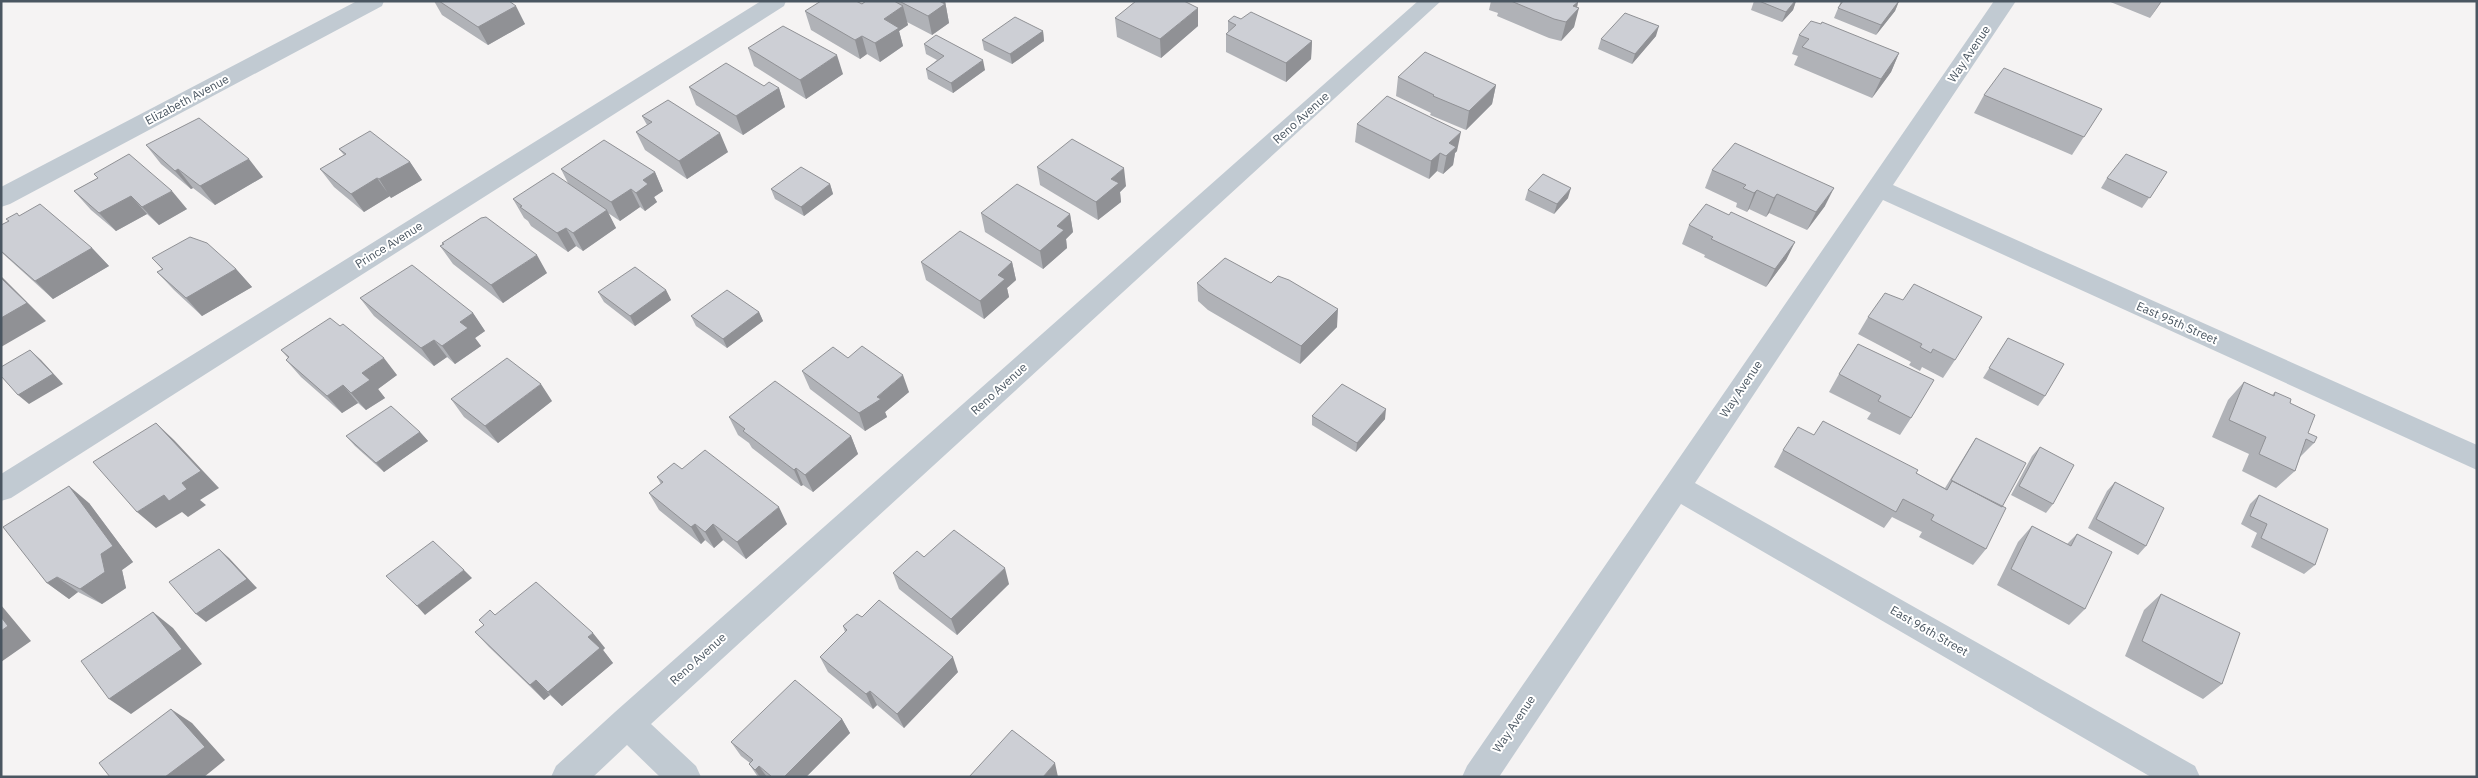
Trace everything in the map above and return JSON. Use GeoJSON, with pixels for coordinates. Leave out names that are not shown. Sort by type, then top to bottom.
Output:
{"type":"FeatureCollection","features":[{"type":"Feature","properties":{"kind":"street","name":"Elizabeth Avenue"},"geometry":{"type":"LineString","coordinates":[[1,198],[374,1]]}},
{"type":"Feature","properties":{"kind":"street","name":"Prince Avenue"},"geometry":{"type":"LineString","coordinates":[[1,488],[776,1]]}},
{"type":"Feature","properties":{"kind":"street","name":"Reno Avenue"},"geometry":{"type":"LineString","coordinates":[[568,777],[1431,1]]}},
{"type":"Feature","properties":{"kind":"street","name":"Way Avenue"},"geometry":{"type":"LineString","coordinates":[[1479,777],[2005,1]]}},
{"type":"Feature","properties":{"kind":"street","name":"East 95th Street"},"geometry":{"type":"LineString","coordinates":[[1878,188],[2477,458]]}},
{"type":"Feature","properties":{"kind":"street","name":"East 96th Street"},"geometry":{"type":"LineString","coordinates":[[1676,486],[2183,777]]}},
{"type":"Feature","properties":{"kind":"street"},"geometry":{"type":"LineString","coordinates":[[627,723],[684,777]]}},
{"type":"Feature","properties":{"kind":"building"},"geometry":{"type":"Polygon","coordinates":[[[439,1],[509,1],[516,6],[478,27],[439,1]]]}},
{"type":"Feature","properties":{"kind":"building"},"geometry":{"type":"Polygon","coordinates":[[[821,1],[856,1],[862,4],[866,1],[894,1],[903,6],[884,19],[899,28],[875,43],[862,36],[855,40],[805,11],[821,1]]]}},
{"type":"Feature","properties":{"kind":"building"},"geometry":{"type":"Polygon","coordinates":[[[899,1],[939,1],[945,4],[928,16],[899,1]]]}},
{"type":"Feature","properties":{"kind":"building"},"geometry":{"type":"Polygon","coordinates":[[[1136,1],[1184,1],[1198,8],[1160,39],[1115,18],[1136,1]]]}},
{"type":"Feature","properties":{"kind":"building"},"geometry":{"type":"Polygon","coordinates":[[[1511,1],[1578,1],[1573,6],[1579,8],[1566,22],[1511,1]]]}},
{"type":"Feature","properties":{"kind":"building"},"geometry":{"type":"Polygon","coordinates":[[[1759,1],[1795,1],[1786,12],[1759,1]]]}},
{"type":"Feature","properties":{"kind":"building"},"geometry":{"type":"Polygon","coordinates":[[[1843,1],[1899,1],[1881,25],[1838,8],[1843,1]]]}},
{"type":"Feature","properties":{"kind":"building"},"geometry":{"type":"Polygon","coordinates":[[[1251,12],[1312,41],[1286,63],[1226,34],[1236,25],[1228,21],[1234,16],[1241,19],[1251,12]]]}},
{"type":"Feature","properties":{"kind":"building"},"geometry":{"type":"Polygon","coordinates":[[[1625,13],[1659,26],[1635,54],[1601,39],[1625,13]]]}},
{"type":"Feature","properties":{"kind":"building"},"geometry":{"type":"Polygon","coordinates":[[[1015,17],[1043,31],[1010,54],[982,40],[1015,17]]]}},
{"type":"Feature","properties":{"kind":"building"},"geometry":{"type":"Polygon","coordinates":[[[1811,21],[1821,24],[1822,22],[1899,53],[1881,79],[1802,47],[1809,39],[1799,35],[1811,21]]]}},
{"type":"Feature","properties":{"kind":"building"},"geometry":{"type":"Polygon","coordinates":[[[783,26],[837,55],[800,80],[748,48],[783,26]]]}},
{"type":"Feature","properties":{"kind":"building"},"geometry":{"type":"Polygon","coordinates":[[[936,35],[983,60],[951,83],[926,69],[944,56],[924,44],[936,35]]]}},
{"type":"Feature","properties":{"kind":"building"},"geometry":{"type":"Polygon","coordinates":[[[1425,52],[1496,85],[1469,111],[1433,96],[1398,77],[1425,52]]]}},
{"type":"Feature","properties":{"kind":"building"},"geometry":{"type":"Polygon","coordinates":[[[726,63],[764,86],[769,82],[779,88],[736,116],[689,87],[726,63]]]}},
{"type":"Feature","properties":{"kind":"building"},"geometry":{"type":"Polygon","coordinates":[[[2004,68],[2102,109],[2084,137],[1984,95],[2004,68]]]}},
{"type":"Feature","properties":{"kind":"building"},"geometry":{"type":"Polygon","coordinates":[[[1387,96],[1461,132],[1449,143],[1456,147],[1446,156],[1440,153],[1431,161],[1357,124],[1387,96]]]}},
{"type":"Feature","properties":{"kind":"building"},"geometry":{"type":"Polygon","coordinates":[[[668,100],[720,133],[679,161],[636,132],[652,122],[642,116],[668,100]]]}},
{"type":"Feature","properties":{"kind":"building"},"geometry":{"type":"Polygon","coordinates":[[[199,118],[249,159],[200,186],[178,169],[175,171],[146,145],[199,118]]]}},
{"type":"Feature","properties":{"kind":"building"},"geometry":{"type":"Polygon","coordinates":[[[370,131],[410,162],[379,179],[377,178],[351,194],[320,169],[346,154],[339,149],[370,131]]]}},
{"type":"Feature","properties":{"kind":"building"},"geometry":{"type":"Polygon","coordinates":[[[1072,139],[1124,168],[1111,179],[1119,183],[1096,202],[1037,167],[1072,139]]]}},
{"type":"Feature","properties":{"kind":"building"},"geometry":{"type":"Polygon","coordinates":[[[604,140],[655,172],[643,180],[648,184],[636,193],[631,189],[611,202],[561,169],[604,140]]]}},
{"type":"Feature","properties":{"kind":"building"},"geometry":{"type":"Polygon","coordinates":[[[1735,143],[1834,188],[1816,212],[1777,194],[1774,198],[1757,190],[1754,193],[1743,188],[1746,185],[1712,170],[1735,143]]]}},
{"type":"Feature","properties":{"kind":"building"},"geometry":{"type":"Polygon","coordinates":[[[129,154],[172,191],[142,207],[131,196],[99,213],[74,191],[98,178],[94,174],[129,154]]]}},
{"type":"Feature","properties":{"kind":"building"},"geometry":{"type":"Polygon","coordinates":[[[2126,154],[2167,172],[2150,198],[2107,178],[2126,154]]]}},
{"type":"Feature","properties":{"kind":"building"},"geometry":{"type":"Polygon","coordinates":[[[801,167],[830,184],[801,207],[771,189],[801,167]]]}},
{"type":"Feature","properties":{"kind":"building"},"geometry":{"type":"Polygon","coordinates":[[[553,173],[607,210],[573,233],[566,228],[557,233],[520,207],[522,206],[513,199],[553,173]]]}},
{"type":"Feature","properties":{"kind":"building"},"geometry":{"type":"Polygon","coordinates":[[[1543,174],[1571,188],[1557,204],[1528,190],[1543,174]]]}},
{"type":"Feature","properties":{"kind":"building"},"geometry":{"type":"Polygon","coordinates":[[[1017,184],[1070,214],[1057,226],[1064,230],[1040,251],[981,213],[1017,184]]]}},
{"type":"Feature","properties":{"kind":"building"},"geometry":{"type":"Polygon","coordinates":[[[40,204],[92,248],[35,281],[1,251],[1,225],[9,221],[6,219],[17,213],[19,216],[40,204]]]}},
{"type":"Feature","properties":{"kind":"building"},"geometry":{"type":"Polygon","coordinates":[[[1706,204],[1729,215],[1731,212],[1795,242],[1775,269],[1711,239],[1713,237],[1689,225],[1706,204]]]}},
{"type":"Feature","properties":{"kind":"building"},"geometry":{"type":"Polygon","coordinates":[[[486,217],[537,255],[491,285],[440,246],[481,218],[486,217]]]}},
{"type":"Feature","properties":{"kind":"building"},"geometry":{"type":"Polygon","coordinates":[[[960,231],[1012,262],[998,275],[1005,279],[980,301],[921,262],[960,231]]]}},
{"type":"Feature","properties":{"kind":"building"},"geometry":{"type":"Polygon","coordinates":[[[190,237],[207,243],[236,269],[186,298],[157,272],[163,269],[152,258],[190,237]]]}},
{"type":"Feature","properties":{"kind":"building"},"geometry":{"type":"Polygon","coordinates":[[[1225,258],[1271,283],[1278,276],[1289,280],[1338,309],[1301,346],[1208,292],[1197,283],[1225,258]]]}},
{"type":"Feature","properties":{"kind":"building"},"geometry":{"type":"Polygon","coordinates":[[[412,265],[473,313],[460,322],[468,328],[442,346],[434,340],[421,348],[360,298],[412,265]]]}},
{"type":"Feature","properties":{"kind":"building"},"geometry":{"type":"Polygon","coordinates":[[[635,267],[666,290],[630,316],[598,292],[635,267]]]}},
{"type":"Feature","properties":{"kind":"building"},"geometry":{"type":"Polygon","coordinates":[[[1,278],[27,303],[1,318],[1,278]]]}},
{"type":"Feature","properties":{"kind":"building"},"geometry":{"type":"Polygon","coordinates":[[[1914,284],[1982,317],[1955,360],[1933,349],[1931,353],[1920,347],[1922,344],[1868,317],[1885,293],[1903,300],[1914,284]]]}},
{"type":"Feature","properties":{"kind":"building"},"geometry":{"type":"Polygon","coordinates":[[[727,290],[759,312],[723,339],[691,316],[727,290]]]}},
{"type":"Feature","properties":{"kind":"building"},"geometry":{"type":"Polygon","coordinates":[[[330,318],[340,326],[343,324],[384,358],[362,373],[370,380],[351,393],[343,385],[327,396],[286,360],[289,357],[281,350],[330,318]]]}},
{"type":"Feature","properties":{"kind":"building"},"geometry":{"type":"Polygon","coordinates":[[[2008,338],[2064,364],[2045,396],[1989,368],[2008,338]]]}},
{"type":"Feature","properties":{"kind":"building"},"geometry":{"type":"Polygon","coordinates":[[[1858,344],[1934,380],[1911,418],[1878,401],[1881,396],[1839,374],[1858,344]]]}},
{"type":"Feature","properties":{"kind":"building"},"geometry":{"type":"Polygon","coordinates":[[[862,346],[903,375],[877,397],[881,399],[859,413],[802,371],[833,347],[848,358],[862,346]]]}},
{"type":"Feature","properties":{"kind":"building"},"geometry":{"type":"Polygon","coordinates":[[[30,350],[53,374],[18,395],[1,376],[1,367],[30,350]]]}},
{"type":"Feature","properties":{"kind":"building"},"geometry":{"type":"Polygon","coordinates":[[[507,358],[541,384],[485,426],[451,399],[507,358]]]}},
{"type":"Feature","properties":{"kind":"building"},"geometry":{"type":"Polygon","coordinates":[[[775,381],[851,436],[805,475],[796,468],[794,470],[743,431],[745,429],[729,417],[775,381]]]}},
{"type":"Feature","properties":{"kind":"building"},"geometry":{"type":"Polygon","coordinates":[[[2244,382],[2274,396],[2275,392],[2291,399],[2290,403],[2315,415],[2308,433],[2317,437],[2314,443],[2306,439],[2295,471],[2259,454],[2266,437],[2229,420],[2244,382]]]}},
{"type":"Feature","properties":{"kind":"building"},"geometry":{"type":"Polygon","coordinates":[[[1342,384],[1386,409],[1357,443],[1312,416],[1342,384]]]}},
{"type":"Feature","properties":{"kind":"building"},"geometry":{"type":"Polygon","coordinates":[[[391,406],[420,432],[376,463],[346,436],[391,406]]]}},
{"type":"Feature","properties":{"kind":"building"},"geometry":{"type":"Polygon","coordinates":[[[1823,421],[1918,470],[1916,473],[1947,490],[1952,481],[2006,508],[1986,549],[1931,520],[1934,515],[1903,499],[1896,512],[1783,450],[1798,427],[1814,435],[1823,421]]]}},
{"type":"Feature","properties":{"kind":"building"},"geometry":{"type":"Polygon","coordinates":[[[156,423],[201,471],[182,483],[187,489],[169,501],[164,495],[137,512],[93,462],[156,423]]]}},
{"type":"Feature","properties":{"kind":"building"},"geometry":{"type":"Polygon","coordinates":[[[1976,438],[2026,463],[2002,507],[1951,480],[1976,438]]]}},
{"type":"Feature","properties":{"kind":"building"},"geometry":{"type":"Polygon","coordinates":[[[2040,447],[2074,465],[2053,504],[2019,486],[2040,447]]]}},
{"type":"Feature","properties":{"kind":"building"},"geometry":{"type":"Polygon","coordinates":[[[705,450],[779,507],[737,542],[713,524],[705,532],[695,524],[691,527],[649,493],[663,482],[657,477],[674,463],[682,469],[705,450]]]}},
{"type":"Feature","properties":{"kind":"building"},"geometry":{"type":"Polygon","coordinates":[[[2115,482],[2164,508],[2146,546],[2096,519],[2115,482]]]}},
{"type":"Feature","properties":{"kind":"building"},"geometry":{"type":"Polygon","coordinates":[[[69,486],[113,546],[101,554],[105,572],[80,589],[57,577],[47,583],[3,527],[69,486]]]}},
{"type":"Feature","properties":{"kind":"building"},"geometry":{"type":"Polygon","coordinates":[[[2259,495],[2328,529],[2315,565],[2261,538],[2267,524],[2250,516],[2259,495]]]}},
{"type":"Feature","properties":{"kind":"building"},"geometry":{"type":"Polygon","coordinates":[[[2032,526],[2071,546],[2077,534],[2112,552],[2085,609],[2011,569],[2032,526]]]}},
{"type":"Feature","properties":{"kind":"building"},"geometry":{"type":"Polygon","coordinates":[[[954,530],[1005,568],[951,619],[893,573],[917,551],[924,557],[954,530]]]}},
{"type":"Feature","properties":{"kind":"building"},"geometry":{"type":"Polygon","coordinates":[[[433,541],[464,570],[417,606],[386,576],[433,541]]]}},
{"type":"Feature","properties":{"kind":"building"},"geometry":{"type":"Polygon","coordinates":[[[219,549],[247,579],[196,614],[169,582],[219,549]]]}},
{"type":"Feature","properties":{"kind":"building"},"geometry":{"type":"Polygon","coordinates":[[[536,582],[593,633],[588,637],[600,648],[548,692],[536,680],[530,685],[475,632],[484,625],[479,620],[490,610],[495,615],[536,582]]]}},
{"type":"Feature","properties":{"kind":"building"},"geometry":{"type":"Polygon","coordinates":[[[2161,594],[2240,633],[2222,684],[2142,641],[2161,594]]]}},
{"type":"Feature","properties":{"kind":"building"},"geometry":{"type":"Polygon","coordinates":[[[879,600],[953,657],[897,714],[870,691],[866,694],[820,657],[847,630],[843,626],[857,614],[862,617],[879,600]]]}},
{"type":"Feature","properties":{"kind":"building"},"geometry":{"type":"Polygon","coordinates":[[[153,612],[182,649],[109,699],[81,661],[153,612]]]}},
{"type":"Feature","properties":{"kind":"building"},"geometry":{"type":"Polygon","coordinates":[[[1,617],[8,626],[1,631],[1,617]]]}},
{"type":"Feature","properties":{"kind":"building"},"geometry":{"type":"Polygon","coordinates":[[[795,680],[842,719],[784,777],[772,777],[759,766],[755,770],[749,764],[753,760],[731,742],[795,680]]]}},
{"type":"Feature","properties":{"kind":"building"},"geometry":{"type":"Polygon","coordinates":[[[171,709],[205,747],[165,777],[110,777],[99,763],[171,709]]]}},
{"type":"Feature","properties":{"kind":"building"},"geometry":{"type":"Polygon","coordinates":[[[1012,730],[1055,763],[1043,777],[969,777],[1012,730]]]}}]}
